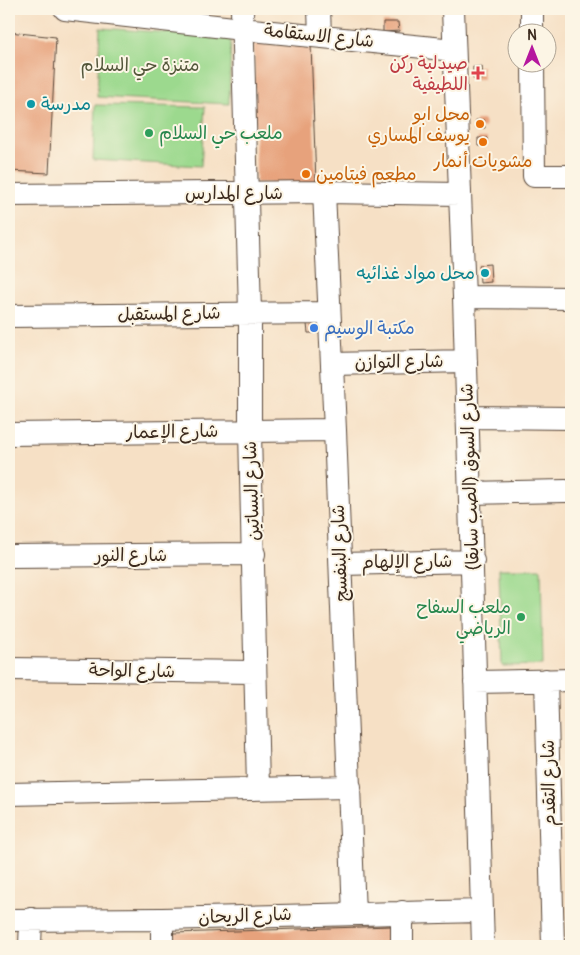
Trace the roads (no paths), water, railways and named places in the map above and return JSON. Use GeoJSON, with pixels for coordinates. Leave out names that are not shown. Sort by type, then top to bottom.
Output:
{"type":"FeatureCollection","features":[{"type":"Feature","properties":{"kind":"street","name":"شارع الاستقامة"},"geometry":{"type":"LineString","coordinates":[[65,9],[242,19],[320,36],[454,50]]}},
{"type":"Feature","properties":{"kind":"street"},"geometry":{"type":"LineString","coordinates":[[320,9],[320,36]]}},
{"type":"Feature","properties":{"kind":"street","name":"شارع السوق (الصب سابقا)"},"geometry":{"type":"LineString","coordinates":[[453,9],[468,417],[483,946]]}},
{"type":"Feature","properties":{"kind":"street"},"geometry":{"type":"LineString","coordinates":[[532,9],[532,22]]}},
{"type":"Feature","properties":{"kind":"street"},"geometry":{"type":"LineString","coordinates":[[242,19],[248,193]]}},
{"type":"Feature","properties":{"kind":"street"},"geometry":{"type":"LineString","coordinates":[[533,72],[534,176],[571,176]]}},
{"type":"Feature","properties":{"kind":"street","name":"شارع المدارس"},"geometry":{"type":"LineString","coordinates":[[9,195],[324,192],[460,194]]}},
{"type":"Feature","properties":{"kind":"street","name":"شارع البنفسج"},"geometry":{"type":"LineString","coordinates":[[324,192],[354,914]]}},
{"type":"Feature","properties":{"kind":"street","name":"شارع البساتين"},"geometry":{"type":"LineString","coordinates":[[248,193],[250,431],[258,789]]}},
{"type":"Feature","properties":{"kind":"street"},"geometry":{"type":"LineString","coordinates":[[464,297],[571,298]]}},
{"type":"Feature","properties":{"kind":"street","name":"شارع المستقبل"},"geometry":{"type":"LineString","coordinates":[[9,316],[328,312]]}},
{"type":"Feature","properties":{"kind":"street","name":"شارع التوازن"},"geometry":{"type":"LineString","coordinates":[[332,364],[466,361]]}},
{"type":"Feature","properties":{"kind":"street"},"geometry":{"type":"LineString","coordinates":[[468,417],[571,418]]}},
{"type":"Feature","properties":{"kind":"street","name":"شارع الإعمار"},"geometry":{"type":"LineString","coordinates":[[9,434],[335,430]]}},
{"type":"Feature","properties":{"kind":"street"},"geometry":{"type":"LineString","coordinates":[[470,493],[566,491]]}},
{"type":"Feature","properties":{"kind":"street","name":"شارع النور"},"geometry":{"type":"LineString","coordinates":[[9,556],[254,554]]}},
{"type":"Feature","properties":{"kind":"street","name":"شارع الإلهام"},"geometry":{"type":"LineString","coordinates":[[340,564],[472,561]]}},
{"type":"Feature","properties":{"kind":"street","name":"شارع الواحة"},"geometry":{"type":"LineString","coordinates":[[9,669],[255,672]]}},
{"type":"Feature","properties":{"kind":"street","name":"شارع التقدم"},"geometry":{"type":"LineString","coordinates":[[546,680],[553,946]]}},
{"type":"Feature","properties":{"kind":"street"},"geometry":{"type":"LineString","coordinates":[[475,682],[571,680]]}},
{"type":"Feature","properties":{"kind":"street"},"geometry":{"type":"LineString","coordinates":[[9,794],[350,787]]}},
{"type":"Feature","properties":{"kind":"street","name":"شارع الريحان"},"geometry":{"type":"LineString","coordinates":[[20,920],[162,919],[481,911]]}},
{"type":"Feature","properties":{"kind":"street"},"geometry":{"type":"LineString","coordinates":[[402,912],[402,946]]}},
{"type":"Feature","properties":{"kind":"street"},"geometry":{"type":"LineString","coordinates":[[162,919],[162,946]]}},
{"type":"Feature","properties":{"kind":"street"},"geometry":{"type":"LineString","coordinates":[[20,920],[30,946]]}},
{"type":"Feature","properties":{"kind":"place","name":"صيدلية ركن اللطيفية"},"geometry":{"type":"Point","coordinates":[478,73]}},
{"type":"Feature","properties":{"kind":"place","name":"مدرسة"},"geometry":{"type":"Point","coordinates":[31,104]}},
{"type":"Feature","properties":{"kind":"place","name":"محل ابو يوسف المساري"},"geometry":{"type":"Point","coordinates":[480,124]}},
{"type":"Feature","properties":{"kind":"place","name":"ملعب حي السلام"},"geometry":{"type":"Point","coordinates":[149,133]}},
{"type":"Feature","properties":{"kind":"place","name":"مشويات أنمار"},"geometry":{"type":"Point","coordinates":[483,142]}},
{"type":"Feature","properties":{"kind":"place","name":"مطعم فيتامين"},"geometry":{"type":"Point","coordinates":[306,174]}},
{"type":"Feature","properties":{"kind":"place","name":"محل مواد غذائيه"},"geometry":{"type":"Point","coordinates":[485,273]}},
{"type":"Feature","properties":{"kind":"place","name":"مكتبة الوسيم"},"geometry":{"type":"Point","coordinates":[314,328]}},
{"type":"Feature","properties":{"kind":"place","name":"ملعب السفاح الرياضي"},"geometry":{"type":"Point","coordinates":[521,617]}},
{"type":"Feature","properties":{"kind":"park label","name":"متنزة حي السلام"},"geometry":{"type":"Point","coordinates":[140,65]}}]}
